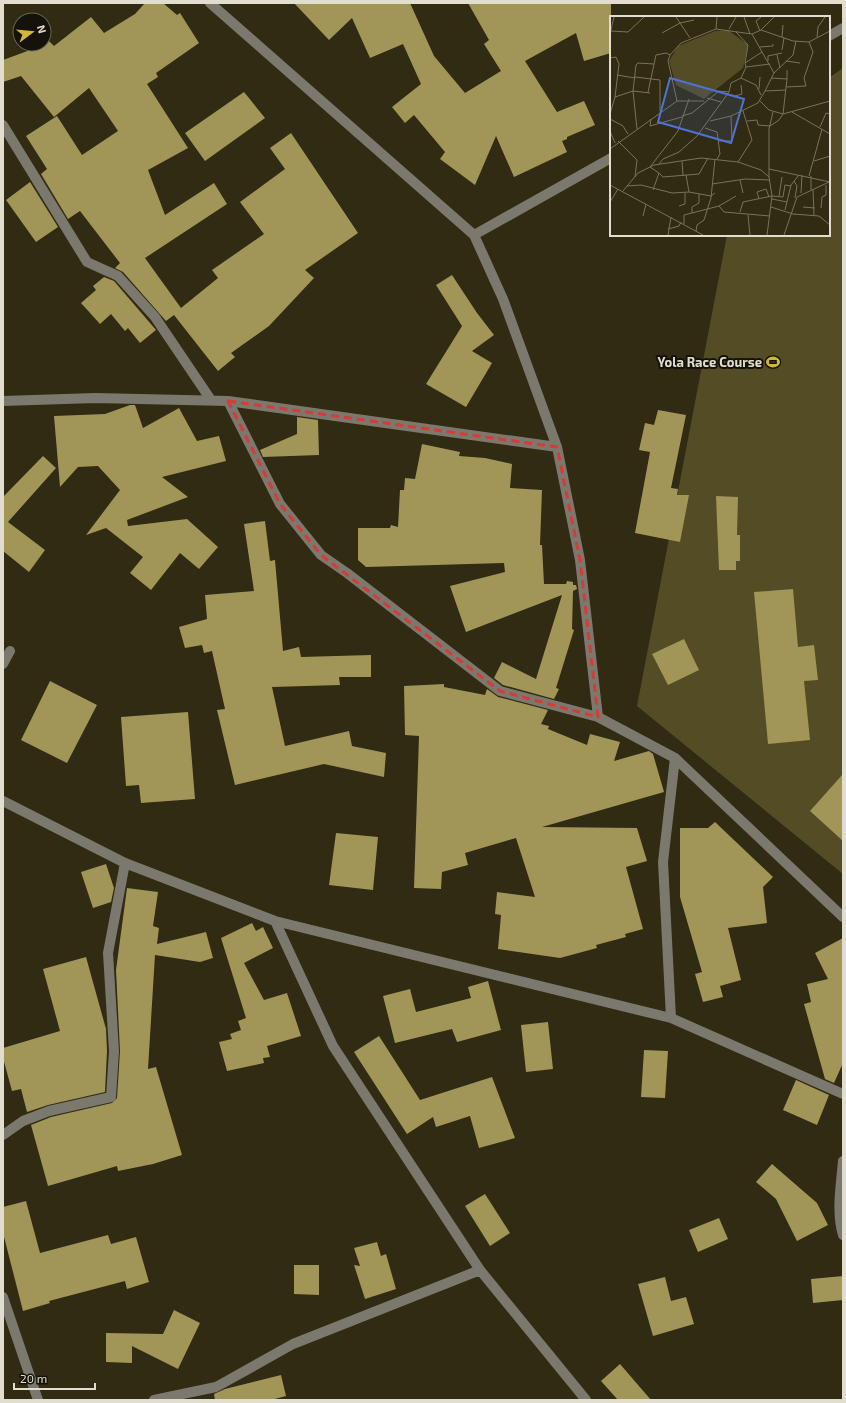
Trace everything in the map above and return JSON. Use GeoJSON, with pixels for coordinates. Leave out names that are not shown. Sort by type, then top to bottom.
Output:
{"type":"FeatureCollection","features":[{"type":"Feature","properties":{"kind":"street"},"geometry":{"type":"LineString","coordinates":[[210,3],[474,235],[502,299],[557,447],[580,560],[598,717]]}},
{"type":"Feature","properties":{"kind":"street"},"geometry":{"type":"LineString","coordinates":[[830,35],[843,28]]}},
{"type":"Feature","properties":{"kind":"street"},"geometry":{"type":"LineString","coordinates":[[3,125],[87,262],[118,276],[155,317],[211,400]]}},
{"type":"Feature","properties":{"kind":"street"},"geometry":{"type":"LineString","coordinates":[[474,235],[610,159]]}},
{"type":"Feature","properties":{"kind":"street"},"geometry":{"type":"LineString","coordinates":[[3,401],[95,398],[228,401],[557,447]]}},
{"type":"Feature","properties":{"kind":"street"},"geometry":{"type":"LineString","coordinates":[[228,401],[280,504],[321,555],[347,573],[500,691],[598,717],[675,758],[843,917]]}},
{"type":"Feature","properties":{"kind":"street"},"geometry":{"type":"LineString","coordinates":[[3,664],[10,651]]}},
{"type":"Feature","properties":{"kind":"street"},"geometry":{"type":"LineString","coordinates":[[671,1018],[664,862],[675,758]]}},
{"type":"Feature","properties":{"kind":"street"},"geometry":{"type":"LineString","coordinates":[[3,800],[125,863],[275,921],[671,1018],[843,1094]]}},
{"type":"Feature","properties":{"kind":"street"},"geometry":{"type":"LineString","coordinates":[[3,1135],[23,1121],[36,1116],[111,1097],[114,1051],[108,953],[125,863]]}},
{"type":"Feature","properties":{"kind":"street"},"geometry":{"type":"LineString","coordinates":[[275,921],[333,1046],[480,1270],[586,1400]]}},
{"type":"Feature","properties":{"kind":"street"},"geometry":{"type":"LineString","coordinates":[[843,1161],[840,1196],[841,1227],[843,1235]]}},
{"type":"Feature","properties":{"kind":"street"},"geometry":{"type":"LineString","coordinates":[[154,1400],[216,1387],[293,1344],[480,1270]]}},
{"type":"Feature","properties":{"kind":"street"},"geometry":{"type":"LineString","coordinates":[[3,1297],[38,1400]]}},
{"type":"Feature","properties":{"kind":"highlighted area"},"geometry":{"type":"Polygon","coordinates":[[[228,401],[557,447],[580,560],[598,717],[500,691],[321,555],[280,504],[228,401]]]}},
{"type":"Feature","properties":{"kind":"shaded area","name":"Yola Race Course"},"geometry":{"type":"Polygon","coordinates":[[[843,68],[843,874],[637,706],[727,236],[830,236],[830,77],[843,68]]]}},
{"type":"Feature","properties":{"kind":"building"},"geometry":{"type":"Polygon","coordinates":[[[145,3],[163,3],[177,15],[180,13],[199,43],[156,73],[158,77],[147,84],[188,148],[148,170],[165,215],[214,183],[227,204],[145,258],[181,308],[218,278],[212,270],[264,234],[240,202],[285,169],[270,148],[291,133],[358,233],[305,270],[314,278],[269,326],[231,353],[235,357],[218,371],[174,315],[166,321],[123,272],[115,268],[120,263],[80,211],[68,219],[41,174],[47,169],[26,136],[57,116],[82,155],[118,131],[89,88],[54,117],[21,76],[3,82],[3,60],[25,52],[52,52],[52,44],[54,46],[91,17],[104,33],[135,14],[145,3]]]}},
{"type":"Feature","properties":{"kind":"building"},"geometry":{"type":"Polygon","coordinates":[[[294,3],[410,3],[434,56],[465,93],[501,71],[484,44],[489,40],[468,3],[611,3],[610,53],[584,61],[576,33],[525,61],[557,112],[584,101],[595,125],[567,137],[567,139],[562,141],[567,152],[514,177],[496,136],[475,185],[440,159],[445,152],[414,115],[405,123],[392,107],[421,84],[403,44],[370,58],[352,18],[329,40],[294,3]]]}},
{"type":"Feature","properties":{"kind":"building"},"geometry":{"type":"Polygon","coordinates":[[[244,92],[265,118],[205,161],[185,133],[244,92]]]}},
{"type":"Feature","properties":{"kind":"building"},"geometry":{"type":"Polygon","coordinates":[[[30,182],[58,227],[36,242],[6,200],[30,182]]]}},
{"type":"Feature","properties":{"kind":"building"},"geometry":{"type":"Polygon","coordinates":[[[452,275],[477,313],[494,335],[472,351],[492,363],[466,407],[426,384],[462,326],[436,285],[452,275]]]}},
{"type":"Feature","properties":{"kind":"building"},"geometry":{"type":"Polygon","coordinates":[[[104,277],[114,281],[156,330],[140,343],[128,328],[125,331],[111,314],[100,324],[81,303],[96,290],[93,286],[104,277]]]}},
{"type":"Feature","properties":{"kind":"building"},"geometry":{"type":"Polygon","coordinates":[[[130,405],[135,405],[143,428],[179,408],[197,441],[219,436],[226,461],[162,477],[188,497],[127,520],[128,526],[187,519],[218,547],[199,569],[180,553],[151,590],[130,573],[143,557],[106,528],[86,535],[120,490],[98,466],[78,467],[60,487],[54,416],[105,414],[130,405]]]}},
{"type":"Feature","properties":{"kind":"building"},"geometry":{"type":"Polygon","coordinates":[[[658,410],[686,415],[671,488],[678,489],[677,495],[689,495],[680,542],[635,533],[650,452],[639,450],[645,423],[654,425],[658,410]]]}},
{"type":"Feature","properties":{"kind":"building"},"geometry":{"type":"Polygon","coordinates":[[[297,417],[318,420],[319,455],[263,457],[260,450],[297,434],[297,417]]]}},
{"type":"Feature","properties":{"kind":"building"},"geometry":{"type":"Polygon","coordinates":[[[422,444],[460,452],[459,456],[485,458],[512,464],[510,488],[542,490],[540,545],[542,545],[544,584],[566,584],[567,581],[573,582],[573,585],[576,585],[577,589],[573,591],[572,629],[574,630],[556,688],[559,689],[554,699],[503,685],[494,678],[502,662],[536,679],[562,595],[466,632],[450,586],[505,572],[504,563],[366,567],[358,560],[358,528],[390,528],[391,525],[398,527],[400,490],[404,490],[405,478],[415,479],[422,444]]]}},
{"type":"Feature","properties":{"kind":"building"},"geometry":{"type":"Polygon","coordinates":[[[43,456],[56,468],[8,522],[45,550],[29,572],[3,551],[3,497],[43,456]]]}},
{"type":"Feature","properties":{"kind":"building"},"geometry":{"type":"Polygon","coordinates":[[[716,496],[738,497],[737,535],[740,535],[740,561],[736,561],[736,570],[719,570],[716,496]]]}},
{"type":"Feature","properties":{"kind":"building"},"geometry":{"type":"Polygon","coordinates":[[[265,521],[270,561],[275,560],[283,651],[299,647],[301,657],[371,655],[371,677],[339,677],[340,685],[272,687],[285,746],[349,731],[352,746],[386,753],[384,777],[324,764],[235,785],[217,710],[225,709],[212,651],[204,653],[202,645],[185,648],[179,627],[207,619],[205,595],[254,591],[244,524],[265,521]]]}},
{"type":"Feature","properties":{"kind":"building"},"geometry":{"type":"Polygon","coordinates":[[[793,589],[798,647],[814,645],[818,680],[804,681],[810,740],[768,744],[754,592],[793,589]]]}},
{"type":"Feature","properties":{"kind":"building"},"geometry":{"type":"Polygon","coordinates":[[[684,639],[699,670],[668,685],[652,654],[684,639]]]}},
{"type":"Feature","properties":{"kind":"building"},"geometry":{"type":"Polygon","coordinates":[[[50,681],[97,705],[67,763],[21,740],[50,681]]]}},
{"type":"Feature","properties":{"kind":"building"},"geometry":{"type":"Polygon","coordinates":[[[444,684],[444,687],[485,695],[487,689],[498,697],[548,710],[541,724],[549,726],[548,729],[587,745],[590,734],[620,742],[614,761],[649,751],[653,754],[664,792],[542,827],[637,828],[647,861],[626,867],[643,929],[625,934],[626,937],[596,945],[597,948],[560,958],[498,949],[501,915],[495,914],[497,892],[535,897],[516,838],[465,853],[468,865],[442,872],[441,889],[414,888],[419,736],[405,735],[404,686],[444,684]]]}},
{"type":"Feature","properties":{"kind":"building"},"geometry":{"type":"Polygon","coordinates":[[[188,712],[195,799],[141,803],[139,785],[126,786],[121,717],[188,712]]]}},
{"type":"Feature","properties":{"kind":"building"},"geometry":{"type":"Polygon","coordinates":[[[843,774],[843,841],[810,811],[843,774]]]}},
{"type":"Feature","properties":{"kind":"building"},"geometry":{"type":"Polygon","coordinates":[[[715,822],[773,877],[763,887],[767,923],[728,928],[741,980],[720,986],[723,997],[703,1002],[695,974],[702,972],[680,897],[680,828],[708,828],[715,822]]]}},
{"type":"Feature","properties":{"kind":"building"},"geometry":{"type":"Polygon","coordinates":[[[336,833],[378,837],[373,890],[329,885],[336,833]]]}},
{"type":"Feature","properties":{"kind":"building"},"geometry":{"type":"Polygon","coordinates":[[[106,864],[114,888],[111,902],[93,908],[81,872],[106,864]]]}},
{"type":"Feature","properties":{"kind":"building"},"geometry":{"type":"Polygon","coordinates":[[[127,888],[158,892],[153,926],[159,928],[157,944],[206,932],[213,958],[200,962],[155,955],[148,1069],[156,1067],[182,1155],[153,1164],[118,1171],[117,1166],[48,1186],[31,1125],[51,1117],[112,1103],[117,1098],[120,1051],[116,970],[127,888]]]}},
{"type":"Feature","properties":{"kind":"building"},"geometry":{"type":"Polygon","coordinates":[[[252,923],[256,931],[263,927],[273,948],[244,963],[264,1000],[287,993],[301,1036],[267,1046],[270,1057],[263,1058],[264,1063],[227,1071],[219,1042],[232,1039],[230,1034],[241,1030],[238,1021],[246,1018],[221,938],[252,923]]]}},
{"type":"Feature","properties":{"kind":"building"},"geometry":{"type":"Polygon","coordinates":[[[843,938],[843,1063],[834,1083],[825,1079],[804,1004],[811,1002],[807,984],[828,979],[815,953],[843,938]]]}},
{"type":"Feature","properties":{"kind":"building"},"geometry":{"type":"Polygon","coordinates":[[[86,957],[106,1029],[107,1051],[105,1092],[48,1105],[27,1112],[21,1089],[12,1091],[3,1058],[3,1048],[60,1031],[43,969],[86,957]]]}},
{"type":"Feature","properties":{"kind":"building"},"geometry":{"type":"Polygon","coordinates":[[[488,981],[501,1030],[457,1042],[452,1029],[395,1043],[383,996],[410,989],[416,1012],[471,998],[468,987],[488,981]]]}},
{"type":"Feature","properties":{"kind":"building"},"geometry":{"type":"Polygon","coordinates":[[[548,1022],[553,1069],[526,1072],[521,1025],[548,1022]]]}},
{"type":"Feature","properties":{"kind":"building"},"geometry":{"type":"Polygon","coordinates":[[[379,1036],[420,1100],[492,1077],[515,1138],[479,1148],[470,1116],[436,1127],[433,1117],[407,1134],[354,1052],[379,1036]]]}},
{"type":"Feature","properties":{"kind":"building"},"geometry":{"type":"Polygon","coordinates":[[[644,1050],[668,1051],[665,1098],[641,1097],[644,1050]]]}},
{"type":"Feature","properties":{"kind":"building"},"geometry":{"type":"Polygon","coordinates":[[[796,1080],[829,1095],[817,1125],[783,1110],[796,1080]]]}},
{"type":"Feature","properties":{"kind":"building"},"geometry":{"type":"Polygon","coordinates":[[[772,1164],[817,1203],[828,1225],[797,1241],[776,1199],[756,1182],[772,1164]]]}},
{"type":"Feature","properties":{"kind":"building"},"geometry":{"type":"Polygon","coordinates":[[[485,1194],[510,1233],[490,1246],[465,1206],[485,1194]]]}},
{"type":"Feature","properties":{"kind":"building"},"geometry":{"type":"Polygon","coordinates":[[[26,1201],[40,1253],[108,1235],[111,1244],[136,1237],[149,1282],[127,1289],[125,1281],[49,1301],[50,1303],[23,1311],[3,1233],[3,1207],[26,1201]]]}},
{"type":"Feature","properties":{"kind":"building"},"geometry":{"type":"Polygon","coordinates":[[[719,1218],[728,1239],[698,1252],[689,1230],[719,1218]]]}},
{"type":"Feature","properties":{"kind":"building"},"geometry":{"type":"Polygon","coordinates":[[[377,1242],[381,1256],[386,1254],[396,1289],[365,1299],[354,1265],[360,1266],[354,1248],[377,1242]]]}},
{"type":"Feature","properties":{"kind":"building"},"geometry":{"type":"Polygon","coordinates":[[[294,1265],[319,1265],[319,1295],[294,1294],[294,1265]]]}},
{"type":"Feature","properties":{"kind":"building"},"geometry":{"type":"Polygon","coordinates":[[[843,1276],[843,1300],[813,1303],[811,1279],[843,1276]]]}},
{"type":"Feature","properties":{"kind":"building"},"geometry":{"type":"Polygon","coordinates":[[[665,1277],[671,1301],[686,1297],[694,1324],[653,1336],[638,1284],[665,1277]]]}},
{"type":"Feature","properties":{"kind":"building"},"geometry":{"type":"Polygon","coordinates":[[[174,1310],[200,1323],[178,1369],[132,1346],[132,1363],[106,1362],[106,1333],[163,1334],[174,1310]]]}},
{"type":"Feature","properties":{"kind":"building"},"geometry":{"type":"Polygon","coordinates":[[[620,1364],[651,1400],[618,1400],[601,1381],[620,1364]]]}},
{"type":"Feature","properties":{"kind":"building"},"geometry":{"type":"Polygon","coordinates":[[[281,1375],[286,1396],[271,1400],[215,1400],[214,1394],[225,1389],[281,1375]]]}},
{"type":"Feature","properties":{"kind":"place","name":"Yola Race Course"},"geometry":{"type":"Point","coordinates":[773,362]}}]}
